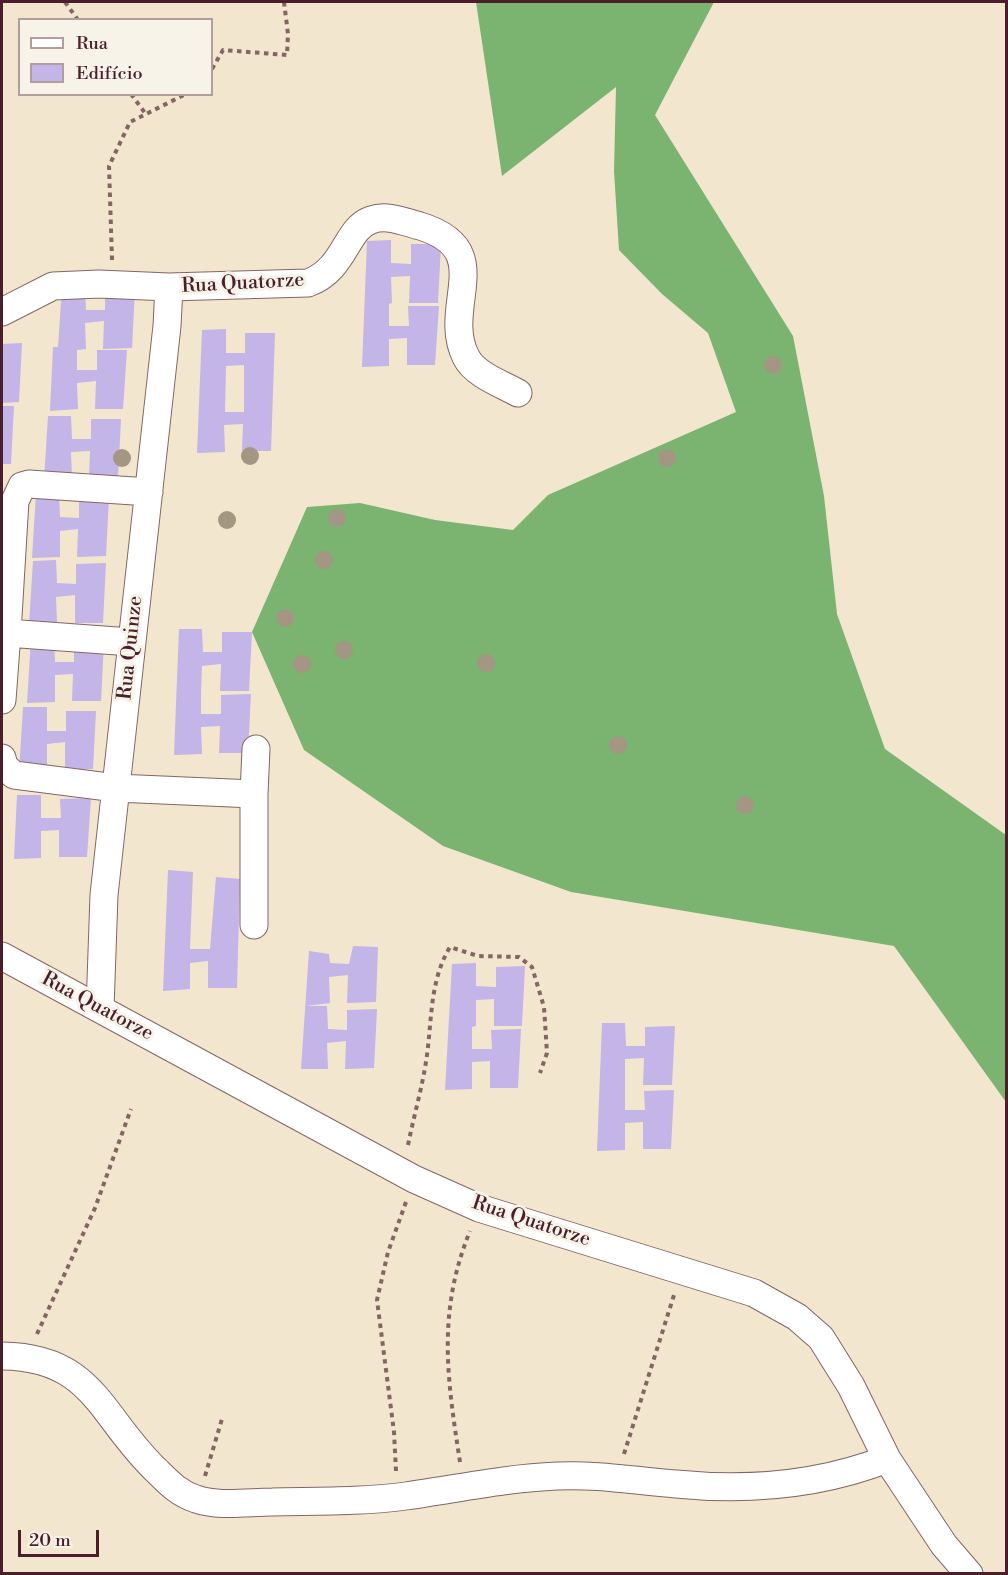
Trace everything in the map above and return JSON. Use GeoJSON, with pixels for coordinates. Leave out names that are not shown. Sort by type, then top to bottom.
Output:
{"type":"FeatureCollection","features":[{"type":"Feature","properties":{"kind":"street","name":"Rua Quatorze"},"geometry":{"type":"LineString","coordinates":[[2,312],[53,286],[99,284],[169,287],[308,283],[324,277],[334,267],[354,236],[368,221],[391,218],[438,232],[451,240],[459,252],[463,268],[460,320],[462,347],[468,361],[482,373],[519,393]]}},
{"type":"Feature","properties":{"kind":"street","name":"Rua Quinze"},"geometry":{"type":"LineString","coordinates":[[100,1009],[104,895],[167,326],[169,287]]}},
{"type":"Feature","properties":{"kind":"street"},"geometry":{"type":"LineString","coordinates":[[2,700],[15,501],[22,486],[29,484],[148,492]]}},
{"type":"Feature","properties":{"kind":"street"},"geometry":{"type":"LineString","coordinates":[[7,633],[131,642]]}},
{"type":"Feature","properties":{"kind":"street"},"geometry":{"type":"LineString","coordinates":[[254,925],[255,749]]}},
{"type":"Feature","properties":{"kind":"street"},"geometry":{"type":"LineString","coordinates":[[2,758],[4,766],[14,775],[116,788],[254,794]]}},
{"type":"Feature","properties":{"kind":"street","name":"Rua Quatorze"},"geometry":{"type":"LineString","coordinates":[[2,956],[408,1176],[479,1208],[682,1268],[754,1293],[797,1317],[821,1338],[851,1386],[887,1459],[944,1545],[969,1574]]}},
{"type":"Feature","properties":{"kind":"street"},"geometry":{"type":"LineString","coordinates":[[14,1356],[44,1360],[71,1372],[93,1393],[150,1466],[176,1490],[198,1500],[321,1501],[404,1496],[472,1484],[559,1476],[617,1477],[677,1484],[766,1484],[821,1480],[887,1459]]}},
{"type":"Feature","properties":{"kind":"path"},"geometry":{"type":"LineString","coordinates":[[65,2],[77,18]]}},
{"type":"Feature","properties":{"kind":"path"},"geometry":{"type":"LineString","coordinates":[[213,67],[223,50],[287,55],[284,2]]}},
{"type":"Feature","properties":{"kind":"path"},"geometry":{"type":"LineString","coordinates":[[132,96],[145,113]]}},
{"type":"Feature","properties":{"kind":"path"},"geometry":{"type":"LineString","coordinates":[[112,271],[109,166],[130,122],[182,96]]}},
{"type":"Feature","properties":{"kind":"path"},"geometry":{"type":"LineString","coordinates":[[404,1496],[396,1478],[394,1432],[376,1300],[408,1176],[427,1057],[433,995],[440,964],[450,947],[478,956],[519,957],[532,967],[544,1007],[547,1053],[540,1073]]}},
{"type":"Feature","properties":{"kind":"path"},"geometry":{"type":"LineString","coordinates":[[14,1356],[95,1208],[131,1109]]}},
{"type":"Feature","properties":{"kind":"path"},"geometry":{"type":"LineString","coordinates":[[472,1484],[460,1464],[448,1381],[447,1312],[459,1258],[479,1208]]}},
{"type":"Feature","properties":{"kind":"path"},"geometry":{"type":"LineString","coordinates":[[617,1477],[682,1268]]}},
{"type":"Feature","properties":{"kind":"path"},"geometry":{"type":"LineString","coordinates":[[198,1500],[222,1419]]}},
{"type":"Feature","properties":{"kind":"green space"},"geometry":{"type":"Polygon","coordinates":[[[476,2],[714,2],[655,115],[793,336],[824,496],[837,614],[885,749],[1006,835],[1006,1102],[894,946],[571,892],[443,846],[304,750],[252,632],[307,507],[360,503],[435,520],[513,530],[548,495],[736,412],[708,333],[662,294],[619,250],[614,171],[616,87],[502,176],[476,2]]]}},
{"type":"Feature","properties":{"kind":"building"},"geometry":{"type":"Polygon","coordinates":[[[391,240],[391,263],[411,264],[411,244],[441,244],[438,303],[409,303],[410,276],[391,277],[392,303],[389,304],[389,326],[409,326],[408,306],[439,306],[435,365],[407,365],[407,338],[389,339],[389,366],[362,367],[367,241],[391,240]]]}},
{"type":"Feature","properties":{"kind":"building"},"geometry":{"type":"Polygon","coordinates":[[[62,287],[85,287],[86,310],[105,310],[105,290],[135,290],[132,348],[103,349],[104,321],[85,323],[86,349],[77,350],[77,370],[97,370],[97,350],[127,350],[123,409],[95,409],[96,381],[77,383],[78,409],[50,411],[53,347],[58,347],[62,287]]]}},
{"type":"Feature","properties":{"kind":"building"},"geometry":{"type":"Polygon","coordinates":[[[226,329],[226,353],[245,353],[245,333],[275,333],[271,451],[242,451],[243,424],[224,425],[225,452],[197,453],[202,330],[226,329]],[[244,365],[226,366],[225,412],[244,412],[244,365]]]}},
{"type":"Feature","properties":{"kind":"building"},"geometry":{"type":"Polygon","coordinates":[[[22,343],[19,402],[2,403],[2,344],[22,343]]]}},
{"type":"Feature","properties":{"kind":"building"},"geometry":{"type":"Polygon","coordinates":[[[2,406],[14,406],[11,464],[2,464],[2,406]]]}},
{"type":"Feature","properties":{"kind":"building"},"geometry":{"type":"Polygon","coordinates":[[[48,416],[71,416],[72,439],[91,439],[91,419],[121,419],[118,478],[89,478],[90,451],[71,452],[72,479],[44,480],[48,416]]]}},
{"type":"Feature","properties":{"kind":"building"},"geometry":{"type":"Polygon","coordinates":[[[36,494],[59,494],[60,517],[79,518],[79,498],[109,497],[106,556],[77,557],[78,529],[60,531],[60,557],[32,558],[36,494]]]}},
{"type":"Feature","properties":{"kind":"building"},"geometry":{"type":"Polygon","coordinates":[[[56,560],[57,583],[76,584],[76,564],[106,563],[103,623],[75,623],[75,595],[56,597],[57,623],[29,625],[33,561],[56,560]]]}},
{"type":"Feature","properties":{"kind":"building"},"geometry":{"type":"Polygon","coordinates":[[[179,629],[202,629],[203,652],[222,652],[222,632],[252,632],[249,691],[220,691],[221,664],[202,666],[201,692],[201,714],[221,714],[221,695],[251,694],[248,753],[219,753],[220,726],[201,727],[202,754],[174,755],[179,629]]]}},
{"type":"Feature","properties":{"kind":"building"},"geometry":{"type":"Polygon","coordinates":[[[54,638],[55,662],[74,662],[74,643],[104,642],[101,701],[72,701],[73,674],[55,675],[55,702],[27,703],[31,639],[54,638]]]}},
{"type":"Feature","properties":{"kind":"building"},"geometry":{"type":"Polygon","coordinates":[[[23,707],[47,707],[47,731],[66,731],[66,711],[96,711],[93,769],[65,770],[65,742],[47,744],[47,770],[19,772],[23,707]]]}},
{"type":"Feature","properties":{"kind":"building"},"geometry":{"type":"Polygon","coordinates":[[[17,795],[41,795],[41,818],[61,818],[60,799],[91,798],[87,857],[59,857],[59,830],[41,831],[41,858],[14,859],[17,795]]]}},
{"type":"Feature","properties":{"kind":"building"},"geometry":{"type":"Polygon","coordinates":[[[168,870],[193,872],[190,949],[210,949],[216,877],[240,879],[237,988],[208,988],[208,961],[190,963],[190,989],[163,991],[168,870]]]}},
{"type":"Feature","properties":{"kind":"building"},"geometry":{"type":"Polygon","coordinates":[[[353,946],[378,947],[376,1002],[347,1003],[348,975],[329,977],[330,1003],[306,1006],[327,1006],[328,1029],[347,1030],[347,1010],[377,1009],[374,1068],[345,1069],[346,1041],[327,1043],[328,1069],[301,1069],[309,951],[329,954],[330,963],[349,964],[353,946]]]}},
{"type":"Feature","properties":{"kind":"building"},"geometry":{"type":"Polygon","coordinates":[[[476,963],[476,986],[496,987],[496,967],[525,966],[522,1026],[494,1026],[494,999],[476,1000],[476,1026],[472,1027],[472,1049],[492,1049],[491,1030],[521,1029],[518,1088],[490,1088],[490,1061],[472,1062],[472,1089],[445,1090],[452,964],[476,963]]]}},
{"type":"Feature","properties":{"kind":"building"},"geometry":{"type":"Polygon","coordinates":[[[602,1023],[625,1023],[626,1046],[645,1046],[645,1027],[675,1026],[672,1085],[643,1085],[644,1058],[625,1059],[625,1110],[645,1110],[644,1091],[674,1090],[671,1149],[643,1149],[643,1122],[625,1123],[625,1150],[597,1151],[602,1023]]]}}]}
